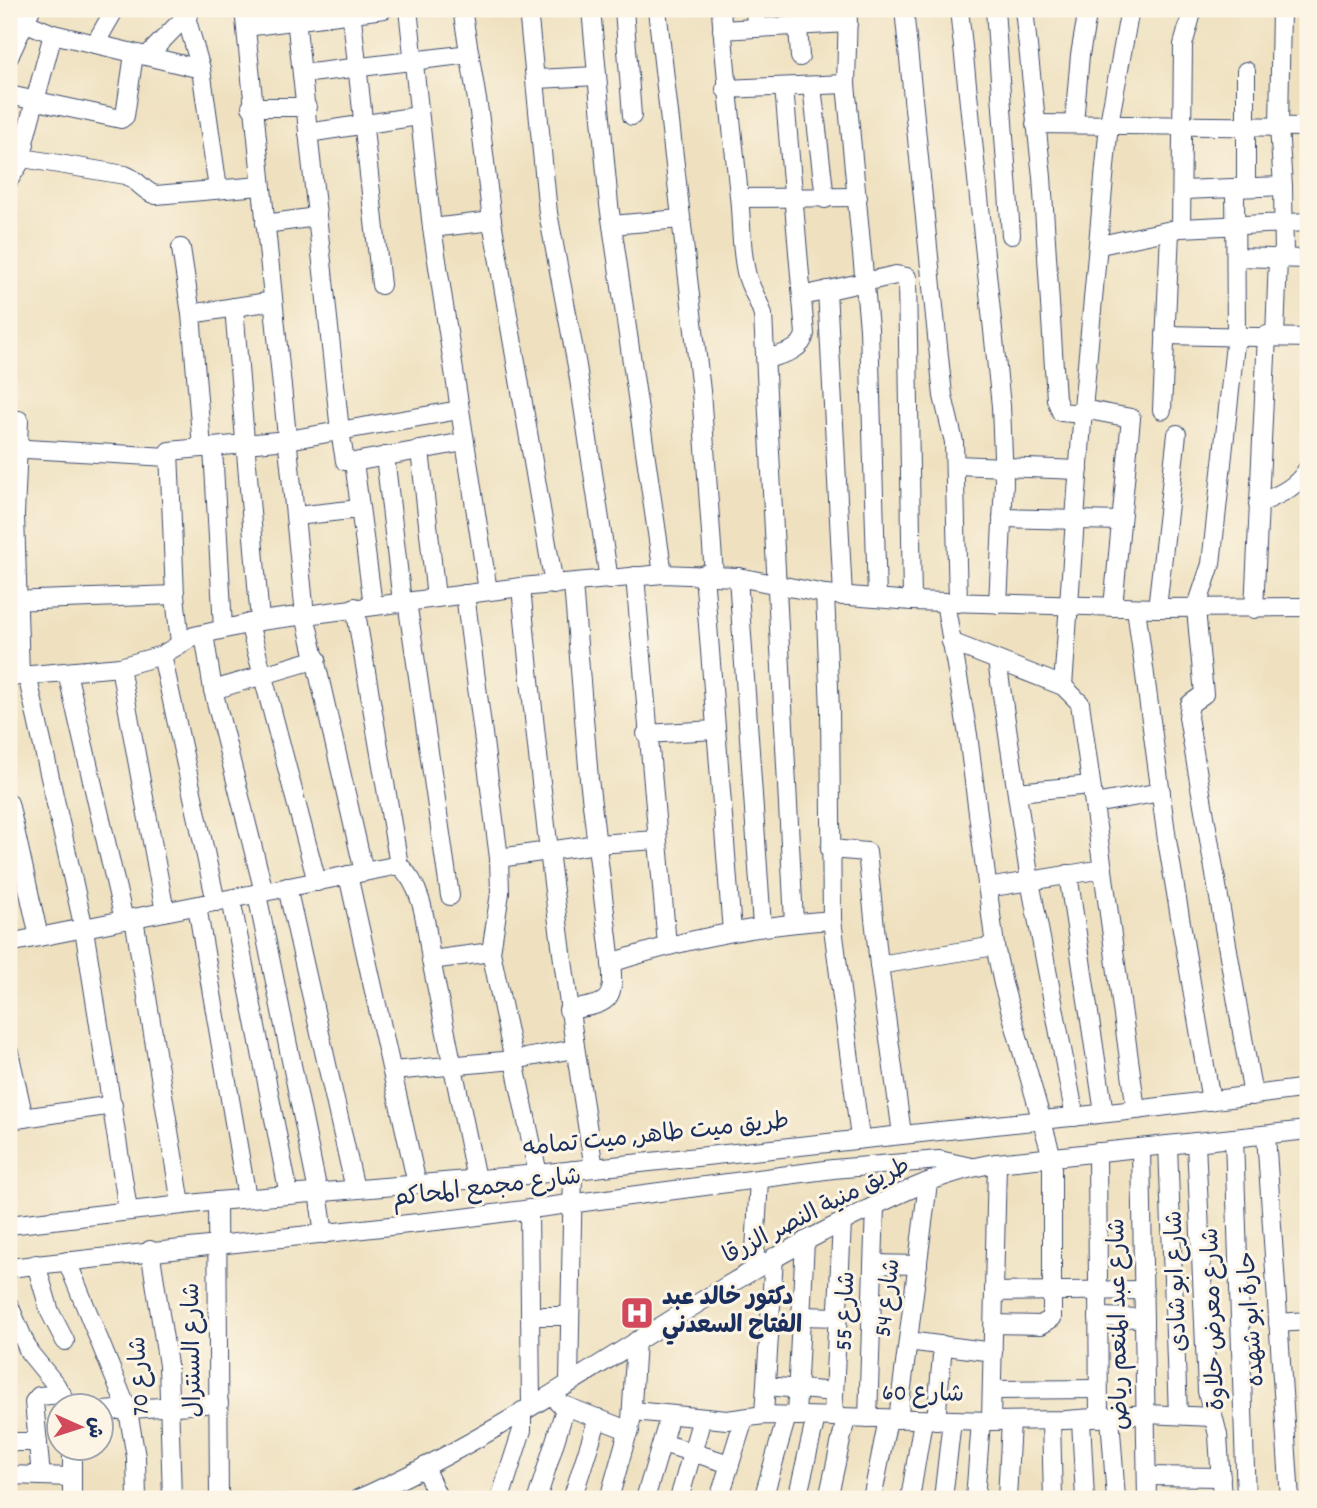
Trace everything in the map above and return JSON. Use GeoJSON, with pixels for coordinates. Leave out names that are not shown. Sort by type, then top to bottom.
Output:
{"type":"FeatureCollection","features":[{"type":"Feature","properties":{"kind":"street"},"geometry":{"type":"LineString","coordinates":[[95,44],[115,9]]}},
{"type":"Feature","properties":{"kind":"street"},"geometry":{"type":"LineString","coordinates":[[244,9],[251,107],[305,615],[317,659],[392,1071],[417,1184]]}},
{"type":"Feature","properties":{"kind":"street"},"geometry":{"type":"LineString","coordinates":[[246,27],[295,15],[384,9]]}},
{"type":"Feature","properties":{"kind":"street"},"geometry":{"type":"LineString","coordinates":[[408,9],[432,228],[488,592]]}},
{"type":"Feature","properties":{"kind":"street"},"geometry":{"type":"LineString","coordinates":[[461,9],[470,54],[492,221],[554,585]]}},
{"type":"Feature","properties":{"kind":"street"},"geometry":{"type":"LineString","coordinates":[[528,9],[537,79],[548,213],[577,366],[609,580]]}},
{"type":"Feature","properties":{"kind":"street"},"geometry":{"type":"LineString","coordinates":[[591,9],[612,225],[663,574]]}},
{"type":"Feature","properties":{"kind":"street"},"geometry":{"type":"LineString","coordinates":[[624,9],[632,116]]}},
{"type":"Feature","properties":{"kind":"street"},"geometry":{"type":"LineString","coordinates":[[657,9],[701,391],[715,730],[732,932]]}},
{"type":"Feature","properties":{"kind":"street"},"geometry":{"type":"LineString","coordinates":[[721,9],[725,89],[740,198],[747,277],[759,299],[766,359],[794,922]]}},
{"type":"Feature","properties":{"kind":"street"},"geometry":{"type":"LineString","coordinates":[[755,9],[756,28]]}},
{"type":"Feature","properties":{"kind":"street"},"geometry":{"type":"LineString","coordinates":[[904,9],[943,396],[950,416],[955,465],[951,642],[968,735],[995,946],[1003,984],[1052,1157],[1053,1315],[1048,1323],[993,1324]]}},
{"type":"Feature","properties":{"kind":"street"},"geometry":{"type":"LineString","coordinates":[[959,9],[1001,406],[1003,465],[999,604]]}},
{"type":"Feature","properties":{"kind":"street"},"geometry":{"type":"LineString","coordinates":[[995,9],[1011,235]]}},
{"type":"Feature","properties":{"kind":"street"},"geometry":{"type":"LineString","coordinates":[[1024,9],[1042,177],[1056,399],[1061,412],[1124,414],[1131,418],[1113,607]]}},
{"type":"Feature","properties":{"kind":"street"},"geometry":{"type":"LineString","coordinates":[[1074,122],[1080,55],[1088,9]]}},
{"type":"Feature","properties":{"kind":"street"},"geometry":{"type":"LineString","coordinates":[[1063,685],[1083,412],[1109,123],[1118,60],[1130,9]]}},
{"type":"Feature","properties":{"kind":"street"},"geometry":{"type":"LineString","coordinates":[[1162,410],[1165,335],[1183,190],[1183,45],[1193,9]]}},
{"type":"Feature","properties":{"kind":"street"},"geometry":{"type":"LineString","coordinates":[[1254,609],[1258,504],[1271,335],[1285,224],[1279,127],[1280,9]]}},
{"type":"Feature","properties":{"kind":"street"},"geometry":{"type":"LineString","coordinates":[[351,12],[381,285]]}},
{"type":"Feature","properties":{"kind":"street"},"geometry":{"type":"LineString","coordinates":[[9,95],[121,119],[125,116],[141,55],[189,13],[201,69],[218,189]]}},
{"type":"Feature","properties":{"kind":"street"},"geometry":{"type":"LineString","coordinates":[[9,57],[28,15],[53,34],[201,69]]}},
{"type":"Feature","properties":{"kind":"street"},"geometry":{"type":"LineString","coordinates":[[295,15],[345,461],[354,463],[464,442]]}},
{"type":"Feature","properties":{"kind":"street"},"geometry":{"type":"LineString","coordinates":[[722,30],[756,28],[798,17],[848,16],[846,84],[866,281],[877,598]]}},
{"type":"Feature","properties":{"kind":"street"},"geometry":{"type":"LineString","coordinates":[[798,17],[800,57]]}},
{"type":"Feature","properties":{"kind":"street"},"geometry":{"type":"LineString","coordinates":[[9,180],[24,151],[53,34]]}},
{"type":"Feature","properties":{"kind":"street"},"geometry":{"type":"LineString","coordinates":[[302,74],[470,54]]}},
{"type":"Feature","properties":{"kind":"street"},"geometry":{"type":"LineString","coordinates":[[1246,71],[1246,127],[1236,226],[1236,335],[1211,564],[1196,609],[1204,694],[1191,704],[1188,717],[1253,1096]]}},
{"type":"Feature","properties":{"kind":"street"},"geometry":{"type":"LineString","coordinates":[[537,79],[597,76]]}},
{"type":"Feature","properties":{"kind":"street"},"geometry":{"type":"LineString","coordinates":[[725,89],[846,84]]}},
{"type":"Feature","properties":{"kind":"street"},"geometry":{"type":"LineString","coordinates":[[812,86],[825,199]]}},
{"type":"Feature","properties":{"kind":"street"},"geometry":{"type":"LineString","coordinates":[[766,359],[795,350],[803,342],[802,296],[784,87]]}},
{"type":"Feature","properties":{"kind":"street"},"geometry":{"type":"LineString","coordinates":[[251,107],[306,107]]}},
{"type":"Feature","properties":{"kind":"street"},"geometry":{"type":"LineString","coordinates":[[308,133],[418,116]]}},
{"type":"Feature","properties":{"kind":"street"},"geometry":{"type":"LineString","coordinates":[[1035,124],[1074,122],[1183,127],[1308,127]]}},
{"type":"Feature","properties":{"kind":"street"},"geometry":{"type":"LineString","coordinates":[[9,134],[24,151],[135,178],[148,193],[156,195],[260,186]]}},
{"type":"Feature","properties":{"kind":"street"},"geometry":{"type":"LineString","coordinates":[[1183,190],[1283,186]]}},
{"type":"Feature","properties":{"kind":"street"},"geometry":{"type":"LineString","coordinates":[[740,198],[858,197]]}},
{"type":"Feature","properties":{"kind":"street"},"geometry":{"type":"LineString","coordinates":[[265,223],[316,217]]}},
{"type":"Feature","properties":{"kind":"street"},"geometry":{"type":"LineString","coordinates":[[612,225],[680,219]]}},
{"type":"Feature","properties":{"kind":"street"},"geometry":{"type":"LineString","coordinates":[[432,228],[492,221]]}},
{"type":"Feature","properties":{"kind":"street"},"geometry":{"type":"LineString","coordinates":[[1100,245],[1176,230],[1308,222]]}},
{"type":"Feature","properties":{"kind":"street"},"geometry":{"type":"LineString","coordinates":[[181,248],[208,448],[223,628]]}},
{"type":"Feature","properties":{"kind":"street"},"geometry":{"type":"LineString","coordinates":[[1237,257],[1308,259]]}},
{"type":"Feature","properties":{"kind":"street"},"geometry":{"type":"LineString","coordinates":[[802,296],[902,274],[907,277],[912,601]]}},
{"type":"Feature","properties":{"kind":"street"},"geometry":{"type":"LineString","coordinates":[[827,290],[843,596]]}},
{"type":"Feature","properties":{"kind":"street"},"geometry":{"type":"LineString","coordinates":[[191,314],[273,300]]}},
{"type":"Feature","properties":{"kind":"street"},"geometry":{"type":"LineString","coordinates":[[234,307],[247,445],[255,622],[262,673],[317,882]]}},
{"type":"Feature","properties":{"kind":"street"},"geometry":{"type":"LineString","coordinates":[[1165,335],[1271,335],[1308,338]]}},
{"type":"Feature","properties":{"kind":"street"},"geometry":{"type":"LineString","coordinates":[[180,643],[175,595],[169,451],[288,440],[459,410]]}},
{"type":"Feature","properties":{"kind":"street"},"geometry":{"type":"LineString","coordinates":[[19,420],[13,449],[12,515],[13,601],[19,676],[83,929],[128,1210]]}},
{"type":"Feature","properties":{"kind":"street"},"geometry":{"type":"LineString","coordinates":[[1157,608],[1177,434]]}},
{"type":"Feature","properties":{"kind":"street"},"geometry":{"type":"LineString","coordinates":[[13,449],[168,457]]}},
{"type":"Feature","properties":{"kind":"street"},"geometry":{"type":"LineString","coordinates":[[420,450],[436,598]]}},
{"type":"Feature","properties":{"kind":"street"},"geometry":{"type":"LineString","coordinates":[[385,456],[450,895]]}},
{"type":"Feature","properties":{"kind":"street"},"geometry":{"type":"LineString","coordinates":[[354,463],[364,606],[399,865],[413,879],[418,892],[476,1179]]}},
{"type":"Feature","properties":{"kind":"street"},"geometry":{"type":"LineString","coordinates":[[955,465],[1079,470]]}},
{"type":"Feature","properties":{"kind":"street"},"geometry":{"type":"LineString","coordinates":[[1258,504],[1285,492],[1302,478],[1308,468]]}},
{"type":"Feature","properties":{"kind":"street"},"geometry":{"type":"LineString","coordinates":[[296,516],[359,509]]}},
{"type":"Feature","properties":{"kind":"street"},"geometry":{"type":"LineString","coordinates":[[1002,518],[1121,521]]}},
{"type":"Feature","properties":{"kind":"street"},"geometry":{"type":"LineString","coordinates":[[19,676],[120,667],[162,655],[180,643],[204,634],[255,622],[521,587],[663,574],[738,577],[775,582],[825,594],[912,601],[1196,609],[1308,607]]}},
{"type":"Feature","properties":{"kind":"street"},"geometry":{"type":"LineString","coordinates":[[635,576],[646,734],[667,945]]}},
{"type":"Feature","properties":{"kind":"street"},"geometry":{"type":"LineString","coordinates":[[738,577],[762,926]]}},
{"type":"Feature","properties":{"kind":"street"},"geometry":{"type":"LineString","coordinates":[[568,1010],[598,1005],[608,999],[613,990],[573,584]]}},
{"type":"Feature","properties":{"kind":"street"},"geometry":{"type":"LineString","coordinates":[[521,587],[547,850],[568,1010],[594,1168]]}},
{"type":"Feature","properties":{"kind":"street"},"geometry":{"type":"LineString","coordinates":[[465,594],[499,859],[500,893],[491,952],[538,1174]]}},
{"type":"Feature","properties":{"kind":"street"},"geometry":{"type":"LineString","coordinates":[[825,594],[830,710],[832,920],[860,1138]]}},
{"type":"Feature","properties":{"kind":"street"},"geometry":{"type":"LineString","coordinates":[[13,601],[175,595]]}},
{"type":"Feature","properties":{"kind":"street"},"geometry":{"type":"LineString","coordinates":[[1136,608],[1161,792],[1211,1101]]}},
{"type":"Feature","properties":{"kind":"street"},"geometry":{"type":"LineString","coordinates":[[204,634],[214,690],[261,893],[324,1234]]}},
{"type":"Feature","properties":{"kind":"street"},"geometry":{"type":"LineString","coordinates":[[951,642],[1063,685],[1076,695],[1080,703],[1136,1110]]}},
{"type":"Feature","properties":{"kind":"street"},"geometry":{"type":"LineString","coordinates":[[162,655],[223,900],[289,1195]]}},
{"type":"Feature","properties":{"kind":"street"},"geometry":{"type":"LineString","coordinates":[[214,690],[262,673],[317,659]]}},
{"type":"Feature","properties":{"kind":"street"},"geometry":{"type":"LineString","coordinates":[[997,661],[1030,881],[1074,1117]]}},
{"type":"Feature","properties":{"kind":"street"},"geometry":{"type":"LineString","coordinates":[[120,667],[165,912]]}},
{"type":"Feature","properties":{"kind":"street"},"geometry":{"type":"LineString","coordinates":[[67,672],[129,919],[181,1204]]}},
{"type":"Feature","properties":{"kind":"street"},"geometry":{"type":"LineString","coordinates":[[646,734],[715,730]]}},
{"type":"Feature","properties":{"kind":"street"},"geometry":{"type":"LineString","coordinates":[[1017,792],[1161,792]]}},
{"type":"Feature","properties":{"kind":"street"},"geometry":{"type":"LineString","coordinates":[[9,803],[14,849],[39,937]]}},
{"type":"Feature","properties":{"kind":"street"},"geometry":{"type":"LineString","coordinates":[[499,859],[547,850],[657,840]]}},
{"type":"Feature","properties":{"kind":"street"},"geometry":{"type":"LineString","coordinates":[[830,849],[867,852],[902,1134]]}},
{"type":"Feature","properties":{"kind":"street"},"geometry":{"type":"LineString","coordinates":[[9,943],[399,865]]}},
{"type":"Feature","properties":{"kind":"street"},"geometry":{"type":"LineString","coordinates":[[987,888],[1102,869]]}},
{"type":"Feature","properties":{"kind":"street"},"geometry":{"type":"LineString","coordinates":[[1068,874],[1104,1114]]}},
{"type":"Feature","properties":{"kind":"street"},"geometry":{"type":"LineString","coordinates":[[287,887],[355,1189]]}},
{"type":"Feature","properties":{"kind":"street"},"geometry":{"type":"LineString","coordinates":[[197,905],[247,1198]]}},
{"type":"Feature","properties":{"kind":"street"},"geometry":{"type":"LineString","coordinates":[[611,963],[667,945],[762,926],[832,920]]}},
{"type":"Feature","properties":{"kind":"street"},"geometry":{"type":"LineString","coordinates":[[879,965],[995,946]]}},
{"type":"Feature","properties":{"kind":"street"},"geometry":{"type":"LineString","coordinates":[[431,960],[491,952]]}},
{"type":"Feature","properties":{"kind":"street"},"geometry":{"type":"LineString","coordinates":[[392,1071],[514,1060],[574,1049]]}},
{"type":"Feature","properties":{"kind":"street"},"geometry":{"type":"LineString","coordinates":[[9,1052],[16,1119],[113,1105]]}},
{"type":"Feature","properties":{"kind":"street","name":"طريق ميت طاهر, ميت تمامه"},"geometry":{"type":"LineString","coordinates":[[9,1225],[181,1204],[538,1174],[1104,1114],[1308,1088]]}},
{"type":"Feature","properties":{"kind":"street","name":"طريق منية النصر الزرقا"},"geometry":{"type":"LineString","coordinates":[[358,1499],[424,1467],[532,1405],[774,1257],[875,1206],[928,1183],[971,1167],[997,1163],[1308,1130]]}},
{"type":"Feature","properties":{"kind":"street","name":"حارة ابو شهده"},"geometry":{"type":"LineString","coordinates":[[1266,1135],[1290,1499]]}},
{"type":"Feature","properties":{"kind":"street","name":"شارع معرض حلاوة"},"geometry":{"type":"LineString","coordinates":[[1234,1138],[1246,1499]]}},
{"type":"Feature","properties":{"kind":"street","name":"شارع ابو شادى"},"geometry":{"type":"LineString","coordinates":[[1196,1142],[1207,1391],[1218,1435],[1222,1499]]}},
{"type":"Feature","properties":{"kind":"street"},"geometry":{"type":"LineString","coordinates":[[1168,1145],[1178,1415]]}},
{"type":"Feature","properties":{"kind":"street","name":"شارع عبد المنعم رياض"},"geometry":{"type":"LineString","coordinates":[[1141,1148],[1147,1499]]}},
{"type":"Feature","properties":{"kind":"street"},"geometry":{"type":"LineString","coordinates":[[1085,1499],[1097,1418],[1097,1152]]}},
{"type":"Feature","properties":{"kind":"street","name":"شارع مجمع المحاكم"},"geometry":{"type":"LineString","coordinates":[[9,1268],[150,1250],[324,1234],[758,1179],[939,1160],[971,1167]]}},
{"type":"Feature","properties":{"kind":"street"},"geometry":{"type":"LineString","coordinates":[[975,1499],[992,1390],[997,1163]]}},
{"type":"Feature","properties":{"kind":"street"},"geometry":{"type":"LineString","coordinates":[[569,1382],[573,1170]]}},
{"type":"Feature","properties":{"kind":"street"},"geometry":{"type":"LineString","coordinates":[[754,1269],[758,1179]]}},
{"type":"Feature","properties":{"kind":"street","name":"شارع 54"},"geometry":{"type":"LineString","coordinates":[[872,1499],[893,1419],[908,1340],[928,1183]]}},
{"type":"Feature","properties":{"kind":"street","name":"شارع السنترال"},"geometry":{"type":"LineString","coordinates":[[217,1201],[219,1499]]}},
{"type":"Feature","properties":{"kind":"street","name":"شارع 55"},"geometry":{"type":"LineString","coordinates":[[868,1418],[875,1206]]}},
{"type":"Feature","properties":{"kind":"street"},"geometry":{"type":"LineString","coordinates":[[500,1499],[532,1405],[529,1209]]}},
{"type":"Feature","properties":{"kind":"street"},"geometry":{"type":"LineString","coordinates":[[828,1499],[842,1222]]}},
{"type":"Feature","properties":{"kind":"street"},"geometry":{"type":"LineString","coordinates":[[763,1499],[791,1416],[797,1389],[805,1241]]}},
{"type":"Feature","properties":{"kind":"street","name":"شارع 70"},"geometry":{"type":"LineString","coordinates":[[150,1250],[166,1344],[172,1499]]}},
{"type":"Feature","properties":{"kind":"street"},"geometry":{"type":"LineString","coordinates":[[764,1415],[774,1257]]}},
{"type":"Feature","properties":{"kind":"street"},"geometry":{"type":"LineString","coordinates":[[67,1261],[128,1411],[136,1457],[137,1499]]}},
{"type":"Feature","properties":{"kind":"street"},"geometry":{"type":"LineString","coordinates":[[36,1264],[47,1305],[65,1341]]}},
{"type":"Feature","properties":{"kind":"street"},"geometry":{"type":"LineString","coordinates":[[873,1264],[918,1265]]}},
{"type":"Feature","properties":{"kind":"street"},"geometry":{"type":"LineString","coordinates":[[994,1292],[1144,1290]]}},
{"type":"Feature","properties":{"kind":"street"},"geometry":{"type":"LineString","coordinates":[[9,1305],[15,1340],[57,1392]]}},
{"type":"Feature","properties":{"kind":"street"},"geometry":{"type":"LineString","coordinates":[[530,1316],[570,1316]]}},
{"type":"Feature","properties":{"kind":"street"},"geometry":{"type":"LineString","coordinates":[[801,1316],[838,1317]]}},
{"type":"Feature","properties":{"kind":"street"},"geometry":{"type":"LineString","coordinates":[[1098,1317],[1144,1318]]}},
{"type":"Feature","properties":{"kind":"street"},"geometry":{"type":"LineString","coordinates":[[1278,1323],[1308,1321]]}},
{"type":"Feature","properties":{"kind":"street"},"geometry":{"type":"LineString","coordinates":[[908,1340],[993,1352]]}},
{"type":"Feature","properties":{"kind":"street"},"geometry":{"type":"LineString","coordinates":[[609,1499],[630,1431],[636,1341]]}},
{"type":"Feature","properties":{"kind":"street"},"geometry":{"type":"LineString","coordinates":[[943,1345],[937,1420],[943,1499]]}},
{"type":"Feature","properties":{"kind":"street"},"geometry":{"type":"LineString","coordinates":[[766,1386],[834,1392]]}},
{"type":"Feature","properties":{"kind":"street"},"geometry":{"type":"LineString","coordinates":[[992,1390],[1098,1389]]}},
{"type":"Feature","properties":{"kind":"street"},"geometry":{"type":"LineString","coordinates":[[41,1476],[35,1399],[46,1399]]}},
{"type":"Feature","properties":{"kind":"street"},"geometry":{"type":"LineString","coordinates":[[116,1411],[219,1403]]}},
{"type":"Feature","properties":{"kind":"street"},"geometry":{"type":"LineString","coordinates":[[532,1405],[566,1406],[630,1431]]}},
{"type":"Feature","properties":{"kind":"street"},"geometry":{"type":"LineString","coordinates":[[537,1499],[566,1406]]}},
{"type":"Feature","properties":{"kind":"street","name":"شارع 60"},"geometry":{"type":"LineString","coordinates":[[633,1411],[744,1419],[764,1415],[986,1421],[1051,1421],[1146,1414],[1212,1417]]}},
{"type":"Feature","properties":{"kind":"street"},"geometry":{"type":"LineString","coordinates":[[645,1499],[670,1415]]}},
{"type":"Feature","properties":{"kind":"street"},"geometry":{"type":"LineString","coordinates":[[797,1499],[832,1417]]}},
{"type":"Feature","properties":{"kind":"street"},"geometry":{"type":"LineString","coordinates":[[679,1499],[702,1418]]}},
{"type":"Feature","properties":{"kind":"street"},"geometry":{"type":"LineString","coordinates":[[1097,1418],[1116,1499]]}},
{"type":"Feature","properties":{"kind":"street"},"geometry":{"type":"LineString","coordinates":[[572,1499],[598,1419]]}},
{"type":"Feature","properties":{"kind":"street"},"geometry":{"type":"LineString","coordinates":[[719,1499],[744,1419]]}},
{"type":"Feature","properties":{"kind":"street"},"geometry":{"type":"LineString","coordinates":[[909,1499],[937,1420]]}},
{"type":"Feature","properties":{"kind":"street"},"geometry":{"type":"LineString","coordinates":[[1007,1499],[1011,1421]]}},
{"type":"Feature","properties":{"kind":"street"},"geometry":{"type":"LineString","coordinates":[[1051,1421],[1053,1499]]}},
{"type":"Feature","properties":{"kind":"street"},"geometry":{"type":"LineString","coordinates":[[9,1442],[38,1442]]}},
{"type":"Feature","properties":{"kind":"street"},"geometry":{"type":"LineString","coordinates":[[662,1443],[730,1464]]}},
{"type":"Feature","properties":{"kind":"street"},"geometry":{"type":"LineString","coordinates":[[72,1462],[72,1499]]}},
{"type":"Feature","properties":{"kind":"street"},"geometry":{"type":"LineString","coordinates":[[424,1467],[439,1499]]}},
{"type":"Feature","properties":{"kind":"street"},"geometry":{"type":"LineString","coordinates":[[9,1475],[72,1477]]}},
{"type":"Feature","properties":{"kind":"street"},"geometry":{"type":"LineString","coordinates":[[1147,1476],[1221,1477]]}},
{"type":"Feature","properties":{"kind":"place","name":"دكتور خالد عبد الفتاح السعدني"},"geometry":{"type":"Point","coordinates":[637,1313]}}]}
